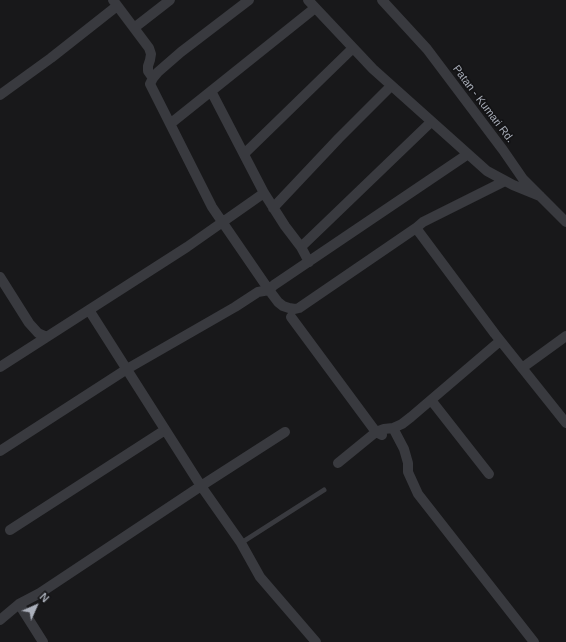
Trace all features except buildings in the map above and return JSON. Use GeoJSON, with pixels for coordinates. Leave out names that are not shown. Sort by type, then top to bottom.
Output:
{"type":"FeatureCollection","features":[{"type":"Feature","properties":{"kind":"street"},"geometry":{"type":"LineString","coordinates":[[134,28],[170,0]]}},
{"type":"Feature","properties":{"kind":"street"},"geometry":{"type":"LineString","coordinates":[[249,0],[181,52],[153,78],[150,84],[212,207],[269,290],[283,306],[295,310],[299,308],[423,222],[505,181]]}},
{"type":"Feature","properties":{"kind":"street"},"geometry":{"type":"LineString","coordinates":[[308,0],[373,70],[487,171],[513,186],[540,196]]}},
{"type":"Feature","properties":{"kind":"street","name":"Patan - Kumari Rd."},"geometry":{"type":"LineString","coordinates":[[382,0],[426,49],[523,179],[566,222]]}},
{"type":"Feature","properties":{"kind":"street"},"geometry":{"type":"LineString","coordinates":[[0,95],[51,58],[115,3],[149,48],[151,54],[148,71],[153,78]]}},
{"type":"Feature","properties":{"kind":"street"},"geometry":{"type":"LineString","coordinates":[[170,124],[315,8]]}},
{"type":"Feature","properties":{"kind":"street"},"geometry":{"type":"LineString","coordinates":[[244,154],[353,48]]}},
{"type":"Feature","properties":{"kind":"street"},"geometry":{"type":"LineString","coordinates":[[273,208],[339,138],[391,86]]}},
{"type":"Feature","properties":{"kind":"street"},"geometry":{"type":"LineString","coordinates":[[211,91],[264,193],[309,262]]}},
{"type":"Feature","properties":{"kind":"street"},"geometry":{"type":"LineString","coordinates":[[301,248],[431,122]]}},
{"type":"Feature","properties":{"kind":"street"},"geometry":{"type":"LineString","coordinates":[[0,451],[127,369],[235,307],[258,292],[269,290],[468,154]]}},
{"type":"Feature","properties":{"kind":"street"},"geometry":{"type":"LineString","coordinates":[[0,367],[187,247],[264,193]]}},
{"type":"Feature","properties":{"kind":"street"},"geometry":{"type":"LineString","coordinates":[[416,228],[500,341],[566,423]]}},
{"type":"Feature","properties":{"kind":"street"},"geometry":{"type":"LineString","coordinates":[[1,281],[29,323],[38,333],[47,337]]}},
{"type":"Feature","properties":{"kind":"street"},"geometry":{"type":"LineString","coordinates":[[89,310],[201,486],[241,543],[260,577],[316,642]]}},
{"type":"Feature","properties":{"kind":"street"},"geometry":{"type":"LineString","coordinates":[[291,317],[379,433]]}},
{"type":"Feature","properties":{"kind":"street"},"geometry":{"type":"LineString","coordinates":[[522,368],[566,336]]}},
{"type":"Feature","properties":{"kind":"street"},"geometry":{"type":"LineString","coordinates":[[338,463],[384,429],[393,428],[402,424],[500,341]]}},
{"type":"Feature","properties":{"kind":"street"},"geometry":{"type":"LineString","coordinates":[[431,400],[489,474]]}},
{"type":"Feature","properties":{"kind":"street"},"geometry":{"type":"LineString","coordinates":[[393,428],[404,449],[408,463],[408,472],[418,494],[534,642]]}},
{"type":"Feature","properties":{"kind":"street"},"geometry":{"type":"LineString","coordinates":[[10,530],[165,430]]}},
{"type":"Feature","properties":{"kind":"street"},"geometry":{"type":"LineString","coordinates":[[0,620],[20,604],[40,593],[285,432]]}},
{"type":"Feature","properties":{"kind":"street"},"geometry":{"type":"LineString","coordinates":[[20,604],[43,642]]}},
{"type":"Feature","properties":{"kind":"lane"},"geometry":{"type":"LineString","coordinates":[[241,543],[324,490]]}}]}
